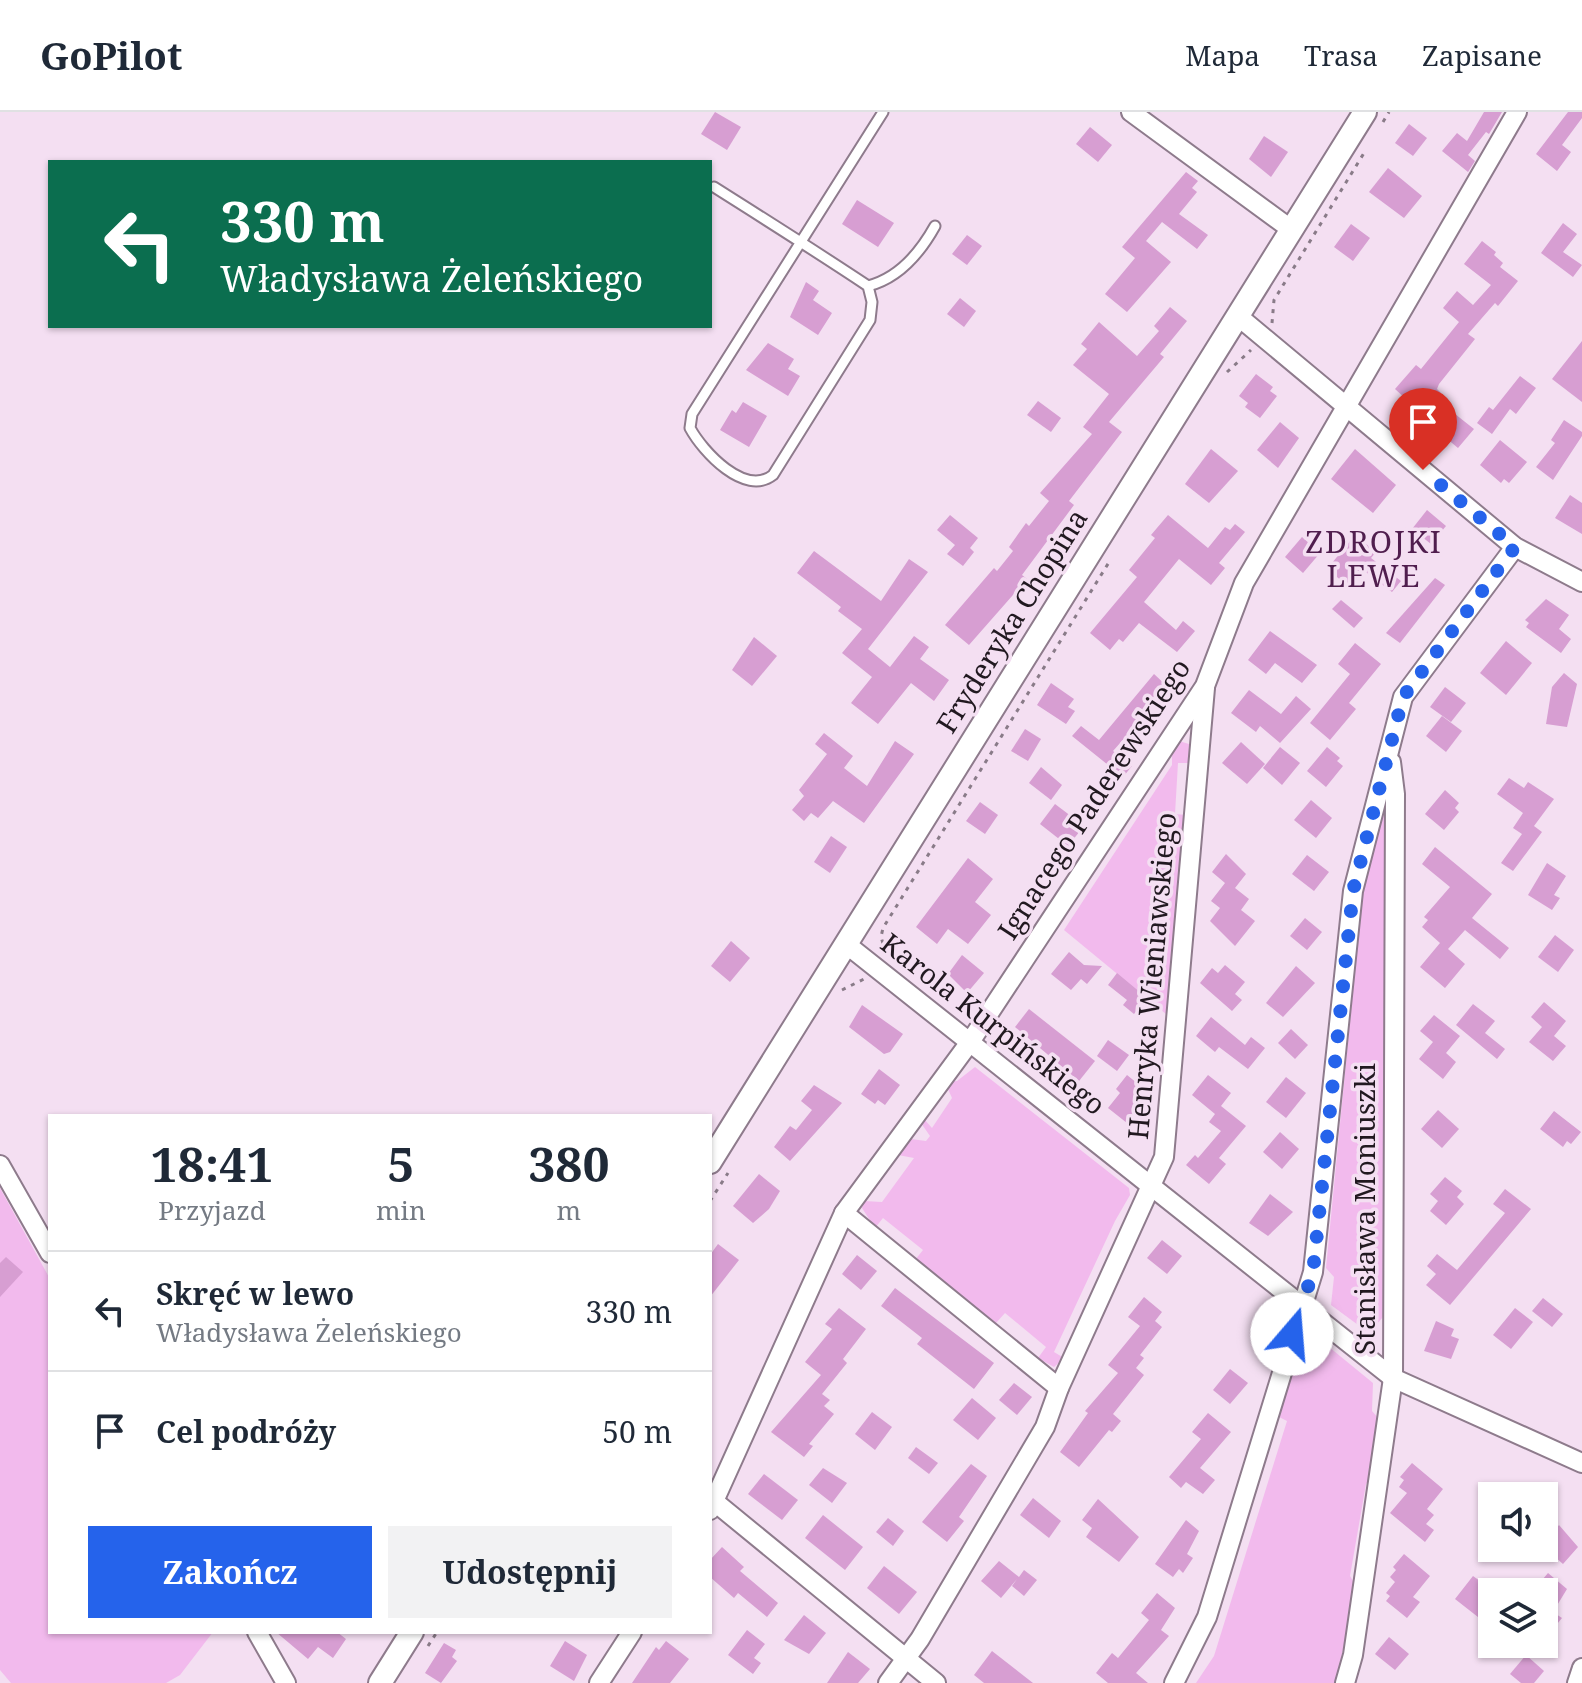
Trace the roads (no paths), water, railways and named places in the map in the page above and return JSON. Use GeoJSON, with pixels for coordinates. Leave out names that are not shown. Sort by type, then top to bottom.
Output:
{"type":"FeatureCollection","features":[{"type":"Feature","properties":{"kind":"street"},"geometry":{"type":"LineString","coordinates":[[1131,112],[1292,230]]}},
{"type":"Feature","properties":{"kind":"street","name":"Ignacego Paderewskiego"},"geometry":{"type":"LineString","coordinates":[[712,1503],[844,1213],[970,1042],[1205,686],[1244,583],[1349,407],[1517,112]]}},
{"type":"Feature","properties":{"kind":"street","name":"Fryderyka Chopina"},"geometry":{"type":"LineString","coordinates":[[712,1159],[1292,230],[1373,119]]}},
{"type":"Feature","properties":{"kind":"street"},"geometry":{"type":"LineString","coordinates":[[1239,317],[1515,547],[1582,582]]}},
{"type":"Feature","properties":{"kind":"street","name":"Stanisława Moniuszki"},"geometry":{"type":"LineString","coordinates":[[1174,1683],[1192,1654],[1207,1617],[1300,1305],[1313,1272],[1353,891],[1403,697],[1515,547]]}},
{"type":"Feature","properties":{"kind":"street","name":"Henryka Wieniawskiego"},"geometry":{"type":"LineString","coordinates":[[888,1683],[920,1639],[1045,1427],[1059,1388],[1164,1157],[1205,686]]}},
{"type":"Feature","properties":{"kind":"street","name":"Stanisława Moniuszki"},"geometry":{"type":"LineString","coordinates":[[1345,1683],[1353,1655],[1393,1378],[1395,794],[1390,751]]}},
{"type":"Feature","properties":{"kind":"street","name":"Karola Kurpińskiego"},"geometry":{"type":"LineString","coordinates":[[846,944],[1393,1378],[1582,1463]]}},
{"type":"Feature","properties":{"kind":"street"},"geometry":{"type":"LineString","coordinates":[[0,1165],[48,1249]]}},
{"type":"Feature","properties":{"kind":"street"},"geometry":{"type":"LineString","coordinates":[[844,1213],[1059,1388]]}},
{"type":"Feature","properties":{"kind":"street"},"geometry":{"type":"LineString","coordinates":[[712,1503],[936,1683]]}},
{"type":"Feature","properties":{"kind":"street"},"geometry":{"type":"LineString","coordinates":[[258,1634],[286,1683]]}},
{"type":"Feature","properties":{"kind":"street"},"geometry":{"type":"LineString","coordinates":[[380,1683],[411,1634]]}},
{"type":"Feature","properties":{"kind":"street"},"geometry":{"type":"LineString","coordinates":[[599,1683],[631,1634]]}},
{"type":"Feature","properties":{"kind":"street"},"geometry":{"type":"LineString","coordinates":[[1577,1683],[1582,1668]]}},
{"type":"Feature","properties":{"kind":"lane"},"geometry":{"type":"LineString","coordinates":[[714,187],[802,243],[868,286],[872,302],[870,320],[773,475],[758,483],[748,481],[709,456],[690,428],[692,414],[802,243],[883,112]]}},
{"type":"Feature","properties":{"kind":"lane"},"geometry":{"type":"LineString","coordinates":[[868,286],[884,282],[898,273],[935,226]]}},
{"type":"Feature","properties":{"kind":"district","name":"ZDROJKI LEWE"},"geometry":{"type":"Point","coordinates":[1374,560]}}]}
